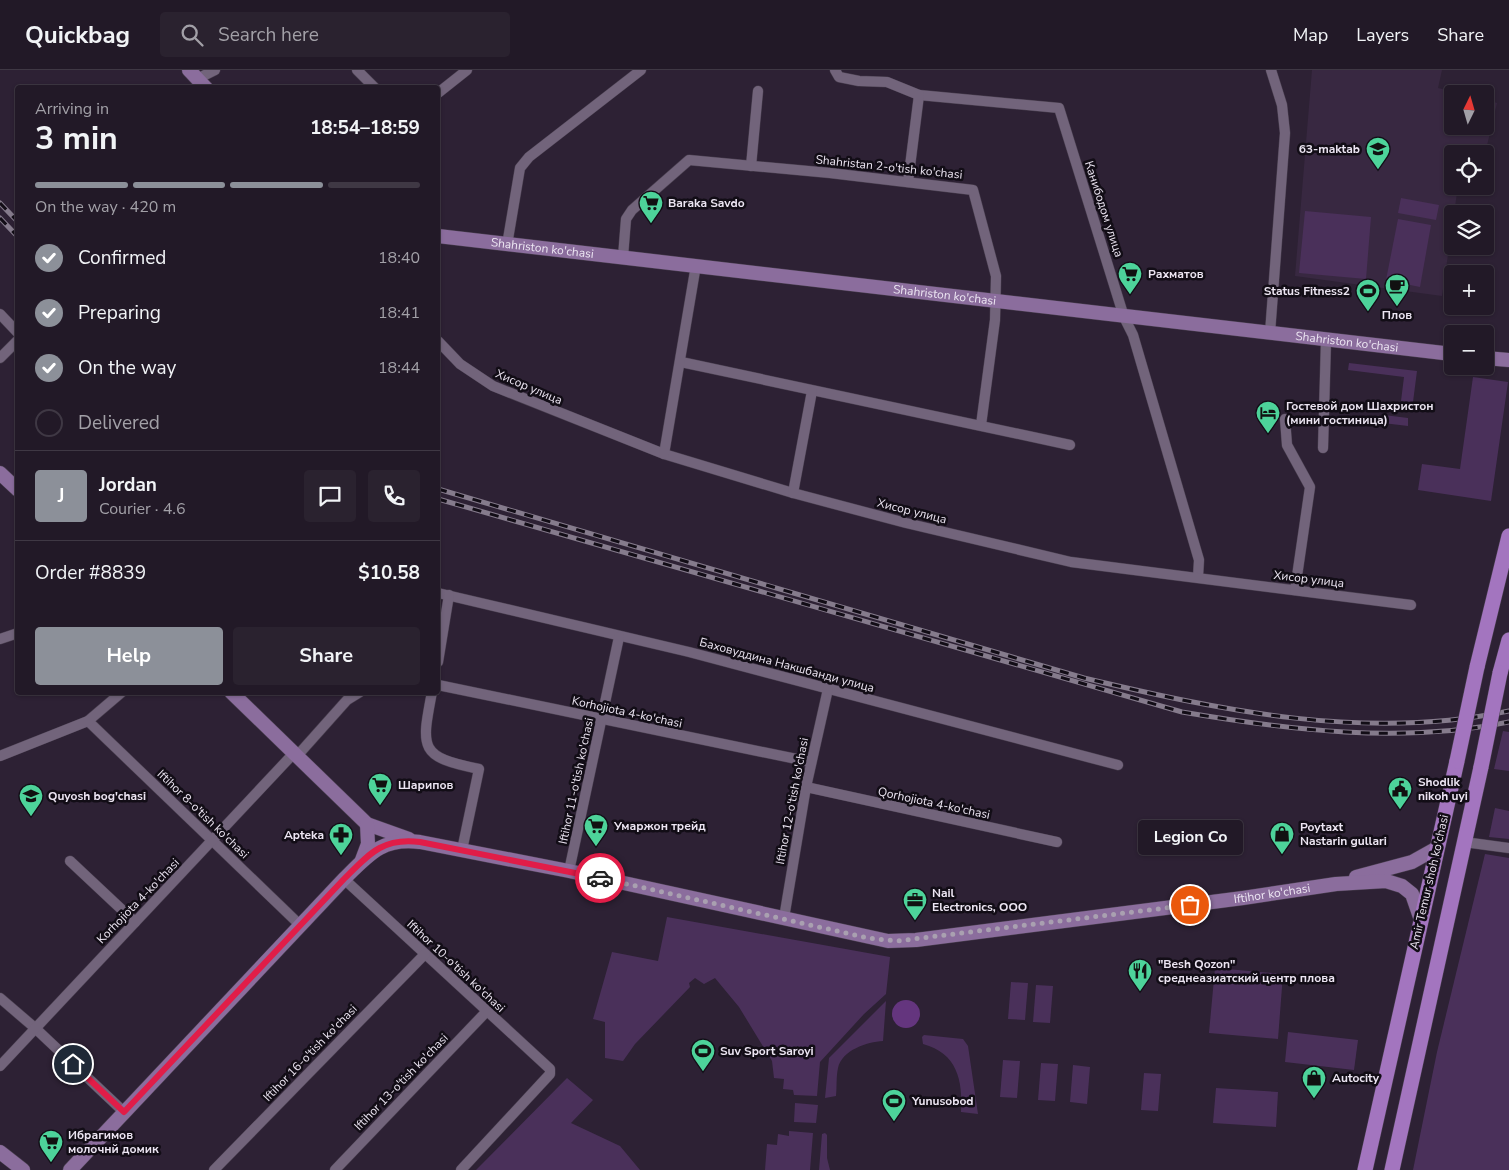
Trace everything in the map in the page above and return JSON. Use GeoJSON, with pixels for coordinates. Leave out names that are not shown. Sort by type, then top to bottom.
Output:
{"type":"FeatureCollection","features":[{"type":"Feature","properties":{"kind":"main road","name":"Shahriston ko'chasi"},"geometry":{"type":"LineString","coordinates":[[440,236],[1444,353]]}},
{"type":"Feature","properties":{"kind":"main road"},"geometry":{"type":"LineString","coordinates":[[1494,359],[1509,360]]}},
{"type":"Feature","properties":{"kind":"main road"},"geometry":{"type":"LineString","coordinates":[[0,473],[15,487]]}},
{"type":"Feature","properties":{"kind":"main road","name":"Amir Temur shoh ko'chasi"},"geometry":{"type":"LineString","coordinates":[[1365,1170],[1477,667],[1509,536]]}},
{"type":"Feature","properties":{"kind":"main road","name":"Amir Temur shoh ko'chasi"},"geometry":{"type":"LineString","coordinates":[[1392,1170],[1500,673],[1509,640]]}},
{"type":"Feature","properties":{"kind":"main road"},"geometry":{"type":"LineString","coordinates":[[234,695],[367,824],[420,842]]}},
{"type":"Feature","properties":{"kind":"main road"},"geometry":{"type":"LineString","coordinates":[[360,862],[368,844],[367,824]]}},
{"type":"Feature","properties":{"kind":"main road","name":"Iftihor ko'chasi"},"geometry":{"type":"LineString","coordinates":[[70,1170],[360,862],[387,844],[398,841],[420,842],[569,871],[868,938],[906,941],[1234,900],[1336,884],[1386,880],[1398,884],[1414,898],[1421,920]]}},
{"type":"Feature","properties":{"kind":"main road","name":"Iftihor ko'chasi"},"geometry":{"type":"LineString","coordinates":[[1336,884],[1412,862],[1437,848]]}},
{"type":"Feature","properties":{"kind":"main road"},"geometry":{"type":"LineString","coordinates":[[0,1152],[23,1170]]}},
{"type":"Feature","properties":{"kind":"street"},"geometry":{"type":"LineString","coordinates":[[197,79],[214,70]]}},
{"type":"Feature","properties":{"kind":"street"},"geometry":{"type":"LineString","coordinates":[[356,70],[372,85]]}},
{"type":"Feature","properties":{"kind":"street"},"geometry":{"type":"LineString","coordinates":[[440,91],[467,70]]}},
{"type":"Feature","properties":{"kind":"street"},"geometry":{"type":"LineString","coordinates":[[508,245],[520,168],[529,157],[641,70]]}},
{"type":"Feature","properties":{"kind":"street"},"geometry":{"type":"LineString","coordinates":[[835,70],[839,77],[859,81],[887,82],[919,95],[908,182]]}},
{"type":"Feature","properties":{"kind":"street"},"geometry":{"type":"LineString","coordinates":[[1270,333],[1285,133],[1282,105],[1271,70]]}},
{"type":"Feature","properties":{"kind":"street"},"geometry":{"type":"LineString","coordinates":[[751,166],[758,91]]}},
{"type":"Feature","properties":{"kind":"street","name":"Канибодом улица"},"geometry":{"type":"LineString","coordinates":[[919,95],[1059,108],[1124,317],[1133,335],[1200,560],[1198,577]]}},
{"type":"Feature","properties":{"kind":"street","name":"Shahristan 2-o'tish ko'chasi"},"geometry":{"type":"LineString","coordinates":[[623,257],[626,219],[632,210],[688,160],[973,190],[996,276],[996,320],[981,425]]}},
{"type":"Feature","properties":{"kind":"street"},"geometry":{"type":"LineString","coordinates":[[664,454],[696,265]]}},
{"type":"Feature","properties":{"kind":"street"},"geometry":{"type":"LineString","coordinates":[[0,314],[15,330]]}},
{"type":"Feature","properties":{"kind":"street"},"geometry":{"type":"LineString","coordinates":[[1323,448],[1326,340]]}},
{"type":"Feature","properties":{"kind":"street"},"geometry":{"type":"LineString","coordinates":[[0,358],[15,343]]}},
{"type":"Feature","properties":{"kind":"street","name":"Хисор улица"},"geometry":{"type":"LineString","coordinates":[[440,343],[460,364],[493,386],[664,454],[793,493],[906,523],[1071,562],[1411,605]]}},
{"type":"Feature","properties":{"kind":"street"},"geometry":{"type":"LineString","coordinates":[[681,362],[1070,445]]}},
{"type":"Feature","properties":{"kind":"street"},"geometry":{"type":"LineString","coordinates":[[793,493],[812,391]]}},
{"type":"Feature","properties":{"kind":"street"},"geometry":{"type":"LineString","coordinates":[[1285,419],[1287,445],[1310,487],[1295,590]]}},
{"type":"Feature","properties":{"kind":"street"},"geometry":{"type":"LineString","coordinates":[[440,588],[449,595],[440,650]]}},
{"type":"Feature","properties":{"kind":"street","name":"Баховуддина Накшбанди улица"},"geometry":{"type":"LineString","coordinates":[[440,593],[619,637],[689,652],[1118,766]]}},
{"type":"Feature","properties":{"kind":"street"},"geometry":{"type":"LineString","coordinates":[[0,640],[15,634]]}},
{"type":"Feature","properties":{"kind":"street","name":"Iftihor 11-o'tish ko'chasi"},"geometry":{"type":"LineString","coordinates":[[569,871],[619,637]]}},
{"type":"Feature","properties":{"kind":"street","name":"Korhojiota 4-ko'chasi"},"geometry":{"type":"LineString","coordinates":[[440,685],[811,762]]}},
{"type":"Feature","properties":{"kind":"street","name":"Iftihor 12-o'tish ko'chasi"},"geometry":{"type":"LineString","coordinates":[[784,918],[806,787],[828,689]]}},
{"type":"Feature","properties":{"kind":"street"},"geometry":{"type":"LineString","coordinates":[[0,756],[88,721],[118,695]]}},
{"type":"Feature","properties":{"kind":"street","name":"Korhojiota 4-ko'chasi"},"geometry":{"type":"LineString","coordinates":[[0,1066],[212,841],[347,700],[355,695]]}},
{"type":"Feature","properties":{"kind":"street"},"geometry":{"type":"LineString","coordinates":[[431,695],[425,729],[427,744],[431,752],[439,759],[450,763],[479,768],[462,850]]}},
{"type":"Feature","properties":{"kind":"street","name":"Iftihor 8-o'tish ko'chasi"},"geometry":{"type":"LineString","coordinates":[[88,721],[300,925]]}},
{"type":"Feature","properties":{"kind":"street","name":"Qorhojiota 4-ko'chasi"},"geometry":{"type":"LineString","coordinates":[[806,787],[1057,842]]}},
{"type":"Feature","properties":{"kind":"street"},"geometry":{"type":"LineString","coordinates":[[1464,842],[1509,848]]}},
{"type":"Feature","properties":{"kind":"street"},"geometry":{"type":"LineString","coordinates":[[70,861],[135,922]]}},
{"type":"Feature","properties":{"kind":"street","name":"Iftihor 10-o'tish ko'chasi"},"geometry":{"type":"LineString","coordinates":[[344,879],[551,1072],[461,1170]]}},
{"type":"Feature","properties":{"kind":"street","name":"Iftihor 16-o'tish ko'chasi"},"geometry":{"type":"LineString","coordinates":[[218,1169],[425,954]]}},
{"type":"Feature","properties":{"kind":"street"},"geometry":{"type":"LineString","coordinates":[[0,998],[35,1028],[124,1112]]}},
{"type":"Feature","properties":{"kind":"street","name":"Iftihor 13-o'tish ko'chasi"},"geometry":{"type":"LineString","coordinates":[[335,1170],[486,1012]]}},
{"type":"Feature","properties":{"kind":"shaded area","name":"63-maktab"},"geometry":{"type":"Polygon","coordinates":[[[1312,70],[1442,70],[1438,88],[1444,89],[1444,135],[1489,135],[1487,145],[1444,145],[1444,195],[1457,195],[1455,205],[1444,205],[1444,255],[1448,255],[1447,265],[1444,265],[1442,296],[1295,276],[1312,70]]]}},
{"type":"Feature","properties":{"kind":"shaded area","name":"63-maktab"},"geometry":{"type":"Polygon","coordinates":[[[1494,102],[1497,103],[1494,116],[1494,102]]]}},
{"type":"Feature","properties":{"kind":"shaded area"},"geometry":{"type":"Polygon","coordinates":[[[1401,198],[1439,205],[1436,220],[1398,213],[1401,198]]]}},
{"type":"Feature","properties":{"kind":"shaded area"},"geometry":{"type":"Polygon","coordinates":[[[1305,211],[1371,217],[1366,279],[1299,273],[1305,211]]]}},
{"type":"Feature","properties":{"kind":"shaded area"},"geometry":{"type":"Polygon","coordinates":[[[1398,219],[1431,225],[1420,287],[1386,280],[1398,219]]]}},
{"type":"Feature","properties":{"kind":"shaded area"},"geometry":{"type":"Polygon","coordinates":[[[1349,363],[1417,371],[1413,402],[1401,401],[1404,377],[1348,370],[1349,363]]]}},
{"type":"Feature","properties":{"kind":"shaded area"},"geometry":{"type":"Polygon","coordinates":[[[1473,377],[1508,382],[1491,501],[1418,490],[1422,464],[1460,469],[1473,377]]]}},
{"type":"Feature","properties":{"kind":"shaded area"},"geometry":{"type":"Polygon","coordinates":[[[1384,415],[1408,418],[1408,426],[1383,423],[1384,415]]]}},
{"type":"Feature","properties":{"kind":"shaded area"},"geometry":{"type":"Polygon","coordinates":[[[1503,731],[1509,732],[1509,771],[1494,769],[1503,731]]]}},
{"type":"Feature","properties":{"kind":"shaded area"},"geometry":{"type":"Polygon","coordinates":[[[1495,808],[1509,811],[1509,839],[1489,837],[1495,808]]]}},
{"type":"Feature","properties":{"kind":"shaded area"},"geometry":{"type":"Polygon","coordinates":[[[1485,854],[1509,858],[1509,1170],[1413,1170],[1437,1052],[1485,854]]]}},
{"type":"Feature","properties":{"kind":"shaded area"},"geometry":{"type":"Polygon","coordinates":[[[667,917],[890,957],[886,994],[864,1014],[820,1062],[817,1096],[794,1095],[793,1090],[783,1089],[784,1079],[774,1078],[772,1061],[739,1007],[715,978],[704,984],[695,978],[689,983],[690,987],[635,1044],[623,1061],[605,1058],[605,1022],[593,1019],[612,952],[658,961],[667,917]]]}},
{"type":"Feature","properties":{"kind":"shaded area"},"geometry":{"type":"Polygon","coordinates":[[[1215,968],[1283,974],[1278,1039],[1209,1033],[1215,968]]]}},
{"type":"Feature","properties":{"kind":"shaded area"},"geometry":{"type":"Polygon","coordinates":[[[1011,982],[1028,983],[1025,1020],[1008,1019],[1011,982]]]}},
{"type":"Feature","properties":{"kind":"shaded area"},"geometry":{"type":"Polygon","coordinates":[[[1036,985],[1053,986],[1050,1023],[1033,1022],[1036,985]]]}},
{"type":"Feature","properties":{"kind":"shaded area"},"geometry":{"type":"Polygon","coordinates":[[[906,1000],[916,1004],[920,1014],[916,1024],[906,1028],[896,1024],[892,1014],[896,1004],[906,1000]]]}},
{"type":"Feature","properties":{"kind":"shaded area"},"geometry":{"type":"Polygon","coordinates":[[[886,1001],[883,1041],[863,1045],[844,1056],[838,1068],[836,1096],[825,1098],[829,1058],[886,1001]]]}},
{"type":"Feature","properties":{"kind":"shaded area"},"geometry":{"type":"Polygon","coordinates":[[[1288,1032],[1358,1040],[1354,1070],[1285,1062],[1288,1032]]]}},
{"type":"Feature","properties":{"kind":"shaded area"},"geometry":{"type":"Polygon","coordinates":[[[924,1035],[963,1039],[968,1046],[978,1114],[961,1112],[961,1089],[956,1069],[944,1054],[923,1044],[922,1037],[924,1035]]]}},
{"type":"Feature","properties":{"kind":"shaded area"},"geometry":{"type":"Polygon","coordinates":[[[1003,1060],[1020,1061],[1017,1098],[1000,1097],[1003,1060]]]}},
{"type":"Feature","properties":{"kind":"shaded area"},"geometry":{"type":"Polygon","coordinates":[[[1041,1063],[1058,1064],[1055,1101],[1038,1100],[1041,1063]]]}},
{"type":"Feature","properties":{"kind":"shaded area"},"geometry":{"type":"Polygon","coordinates":[[[1073,1065],[1090,1067],[1087,1104],[1070,1102],[1073,1065]]]}},
{"type":"Feature","properties":{"kind":"shaded area"},"geometry":{"type":"Polygon","coordinates":[[[1144,1073],[1161,1074],[1158,1111],[1141,1110],[1144,1073]]]}},
{"type":"Feature","properties":{"kind":"shaded area"},"geometry":{"type":"Polygon","coordinates":[[[567,1078],[593,1100],[571,1123],[620,1146],[640,1170],[476,1170],[567,1078]]]}},
{"type":"Feature","properties":{"kind":"shaded area"},"geometry":{"type":"Polygon","coordinates":[[[1216,1088],[1278,1092],[1276,1127],[1213,1123],[1216,1088]]]}},
{"type":"Feature","properties":{"kind":"shaded area"},"geometry":{"type":"Polygon","coordinates":[[[795,1103],[818,1105],[816,1123],[794,1122],[795,1103]]]}},
{"type":"Feature","properties":{"kind":"shaded area"},"geometry":{"type":"Polygon","coordinates":[[[789,1131],[813,1133],[810,1170],[765,1170],[767,1144],[777,1145],[778,1134],[789,1136],[789,1131]]]}},
{"type":"Feature","properties":{"kind":"shaded area"},"geometry":{"type":"Polygon","coordinates":[[[825,1133],[827,1135],[827,1158],[830,1170],[819,1170],[822,1134],[825,1133]]]}},
{"type":"Feature","properties":{"kind":"railway"},"geometry":{"type":"LineString","coordinates":[[0,203],[15,219]]}},
{"type":"Feature","properties":{"kind":"railway"},"geometry":{"type":"LineString","coordinates":[[0,218],[15,234]]}},
{"type":"Feature","properties":{"kind":"railway"},"geometry":{"type":"LineString","coordinates":[[440,490],[1084,678],[1189,701],[1295,718],[1349,722],[1402,723],[1456,720],[1509,711]]}},
{"type":"Feature","properties":{"kind":"railway"},"geometry":{"type":"LineString","coordinates":[[440,500],[1182,712],[1263,724],[1345,732],[1427,732],[1468,729],[1509,722]]}},
{"type":"Feature","properties":{"kind":"way so far"},"geometry":{"type":"LineString","coordinates":[[600,878],[888,941],[916,940],[1190,905]]}},
{"type":"Feature","properties":{"kind":"place","name":"63-maktab"},"geometry":{"type":"Point","coordinates":[1378,170]}},
{"type":"Feature","properties":{"kind":"place","name":"Baraka Savdo"},"geometry":{"type":"Point","coordinates":[651,224]}},
{"type":"Feature","properties":{"kind":"place","name":"Рахматов"},"geometry":{"type":"Point","coordinates":[1130,295]}},
{"type":"Feature","properties":{"kind":"place","name":"Плов"},"geometry":{"type":"Point","coordinates":[1397,307]}},
{"type":"Feature","properties":{"kind":"place","name":"Status Fitness2"},"geometry":{"type":"Point","coordinates":[1368,312]}},
{"type":"Feature","properties":{"kind":"place","name":"Гостевой дом Шахристон (мини гостиница)"},"geometry":{"type":"Point","coordinates":[1268,434]}},
{"type":"Feature","properties":{"kind":"place","name":"Шарипов"},"geometry":{"type":"Point","coordinates":[380,806]}},
{"type":"Feature","properties":{"kind":"place","name":"Shodlik nikoh uyi"},"geometry":{"type":"Point","coordinates":[1400,810]}},
{"type":"Feature","properties":{"kind":"place","name":"Quyosh bog'chasi"},"geometry":{"type":"Point","coordinates":[31,817]}},
{"type":"Feature","properties":{"kind":"place","name":"Умаржон трейд"},"geometry":{"type":"Point","coordinates":[596,847]}},
{"type":"Feature","properties":{"kind":"place","name":"Poytaxt Nastarin gullari"},"geometry":{"type":"Point","coordinates":[1282,855]}},
{"type":"Feature","properties":{"kind":"place","name":"Apteka"},"geometry":{"type":"Point","coordinates":[341,856]}},
{"type":"Feature","properties":{"kind":"place","name":"Legion Co"},"geometry":{"type":"Point","coordinates":[1190,905]}},
{"type":"Feature","properties":{"kind":"place","name":"Nail Electronics, ООО"},"geometry":{"type":"Point","coordinates":[915,921]}},
{"type":"Feature","properties":{"kind":"place","name":"\"Besh Qozon\" среднеазиатский центр плова"},"geometry":{"type":"Point","coordinates":[1140,992]}},
{"type":"Feature","properties":{"kind":"place","name":"Suv Sport Saroyi"},"geometry":{"type":"Point","coordinates":[703,1072]}},
{"type":"Feature","properties":{"kind":"place","name":"Autocity"},"geometry":{"type":"Point","coordinates":[1314,1099]}},
{"type":"Feature","properties":{"kind":"place","name":"Yunusobod"},"geometry":{"type":"Point","coordinates":[894,1122]}},
{"type":"Feature","properties":{"kind":"place","name":"Ибрагимов молочнй домик"},"geometry":{"type":"Point","coordinates":[51,1163]}},
{"type":"Feature","properties":{"kind":"route"},"geometry":{"type":"LineString","coordinates":[[73,1064],[124,1112],[344,879],[368,855],[387,844],[398,841],[420,842],[600,878]]}}]}
